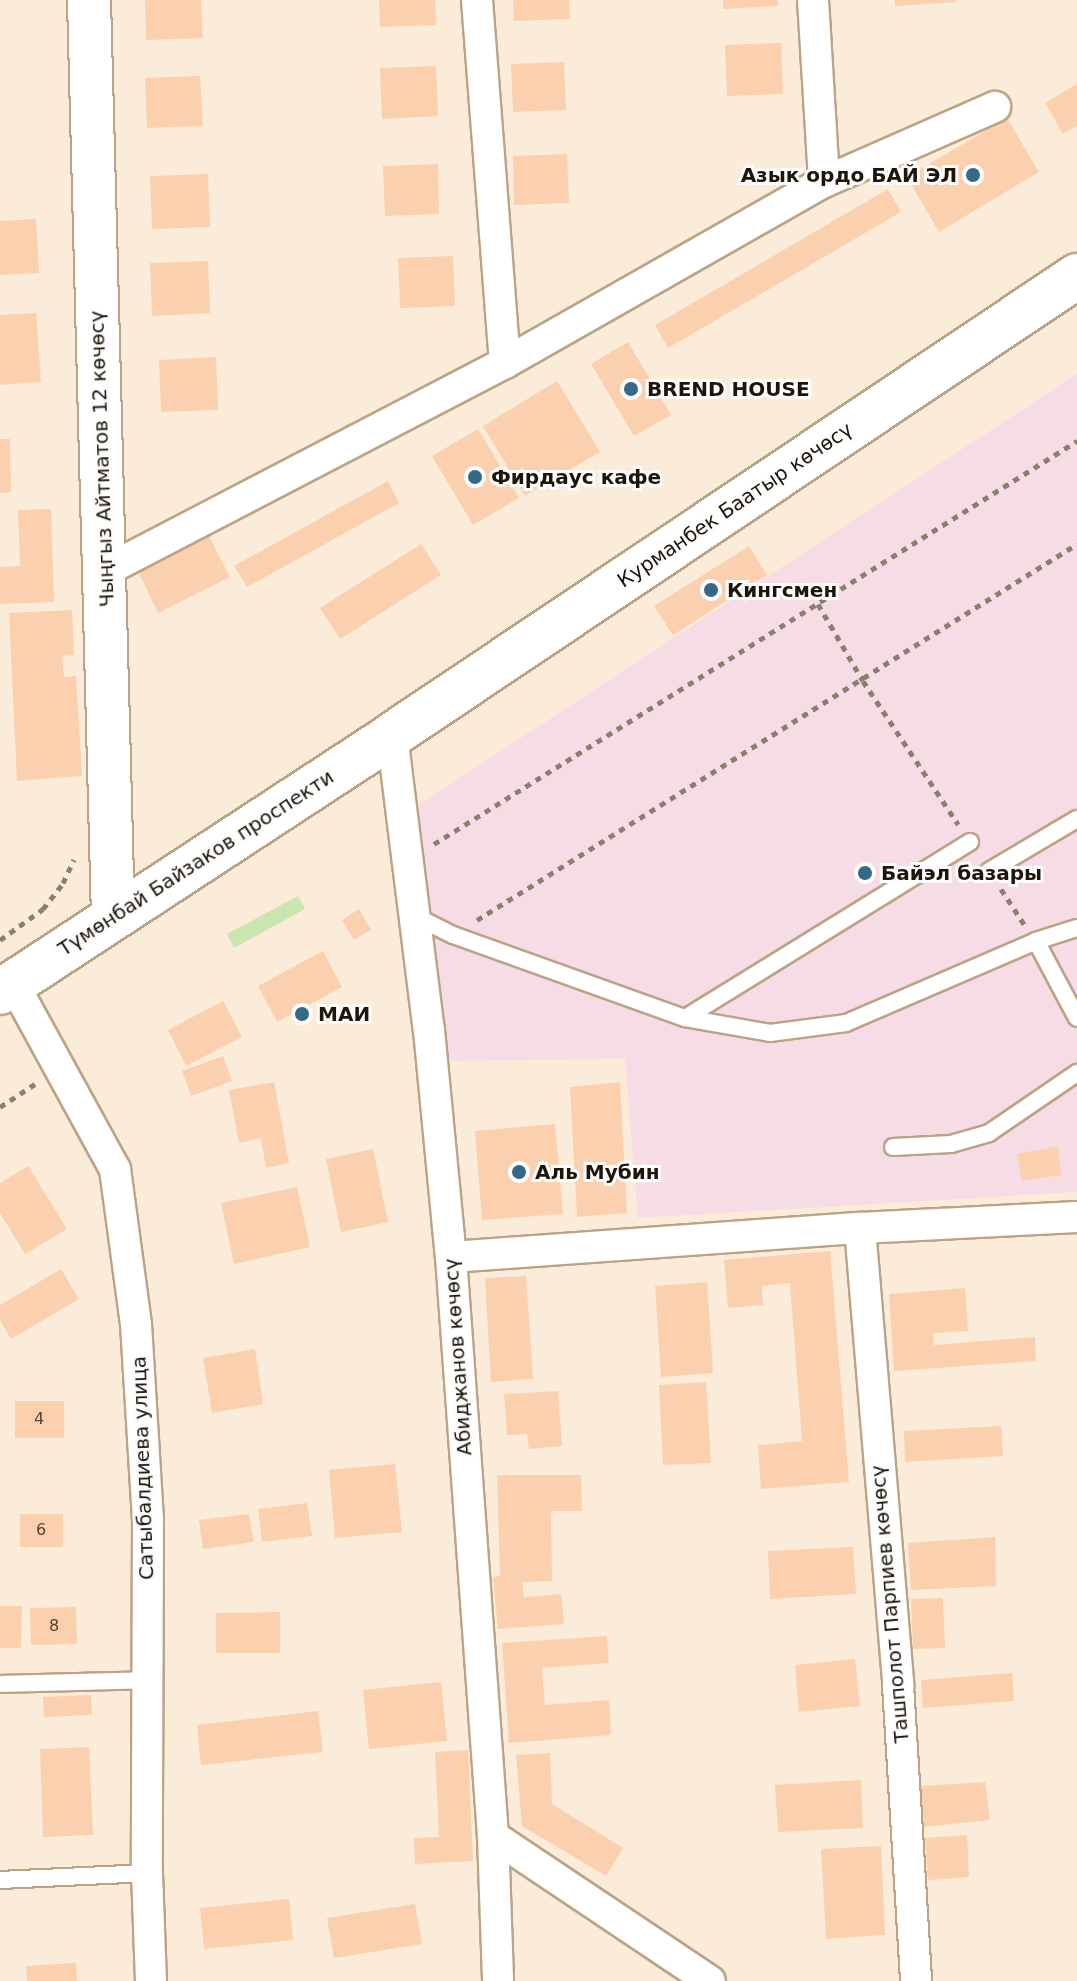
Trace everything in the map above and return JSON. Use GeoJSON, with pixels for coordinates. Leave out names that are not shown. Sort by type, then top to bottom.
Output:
{"type":"FeatureCollection","features":[{"type":"Feature","properties":{"kind":"highway","name":"Курманбек Баатыр көчөсү"},"geometry":{"type":"LineString","coordinates":[[392,735],[1077,276]]}},
{"type":"Feature","properties":{"kind":"highway","name":"Түмөнбай Байзаков проспекти"},"geometry":{"type":"LineString","coordinates":[[6,988],[392,735]]}},
{"type":"Feature","properties":{"kind":"main road","name":"Чыңгыз Айтматов 12 көчөсү"},"geometry":{"type":"LineString","coordinates":[[89,0],[113,917]]}},
{"type":"Feature","properties":{"kind":"street"},"geometry":{"type":"LineString","coordinates":[[477,0],[505,363]]}},
{"type":"Feature","properties":{"kind":"street"},"geometry":{"type":"LineString","coordinates":[[813,0],[824,182]]}},
{"type":"Feature","properties":{"kind":"street"},"geometry":{"type":"LineString","coordinates":[[105,571],[505,363],[824,182],[995,107]]}},
{"type":"Feature","properties":{"kind":"street","name":"Абиджанов көчөсү"},"geometry":{"type":"LineString","coordinates":[[392,735],[415,916],[451,1257],[493,1836],[498,1981]]}},
{"type":"Feature","properties":{"kind":"street","name":"Сатыбалдиева улица"},"geometry":{"type":"LineString","coordinates":[[6,988],[60,1069],[115,1169],[136,1324],[147,1489],[147,1873],[151,1981]]}},
{"type":"Feature","properties":{"kind":"street"},"geometry":{"type":"LineString","coordinates":[[451,1257],[860,1228],[1077,1217]]}},
{"type":"Feature","properties":{"kind":"street","name":"Ташполот Парпиев көчөсү"},"geometry":{"type":"LineString","coordinates":[[860,1228],[898,1685],[916,1981]]}},
{"type":"Feature","properties":{"kind":"street"},"geometry":{"type":"LineString","coordinates":[[493,1836],[710,1981]]}},
{"type":"Feature","properties":{"kind":"lane"},"geometry":{"type":"LineString","coordinates":[[989,871],[1077,819]]}},
{"type":"Feature","properties":{"kind":"lane"},"geometry":{"type":"LineString","coordinates":[[685,1018],[970,842]]}},
{"type":"Feature","properties":{"kind":"lane"},"geometry":{"type":"LineString","coordinates":[[415,916],[453,935],[685,1018],[770,1033],[846,1023],[1036,941],[1077,928]]}},
{"type":"Feature","properties":{"kind":"lane"},"geometry":{"type":"LineString","coordinates":[[1036,941],[1077,1018]]}},
{"type":"Feature","properties":{"kind":"lane"},"geometry":{"type":"LineString","coordinates":[[893,1147],[951,1144],[989,1133],[1077,1073]]}},
{"type":"Feature","properties":{"kind":"lane"},"geometry":{"type":"LineString","coordinates":[[0,1684],[148,1680]]}},
{"type":"Feature","properties":{"kind":"lane"},"geometry":{"type":"LineString","coordinates":[[0,1880],[147,1873]]}},
{"type":"Feature","properties":{"kind":"path"},"geometry":{"type":"LineString","coordinates":[[432,845],[1077,441]]}},
{"type":"Feature","properties":{"kind":"path"},"geometry":{"type":"LineString","coordinates":[[453,935],[863,681],[1077,544]]}},
{"type":"Feature","properties":{"kind":"path"},"geometry":{"type":"LineString","coordinates":[[818,604],[863,681],[970,842]]}},
{"type":"Feature","properties":{"kind":"path"},"geometry":{"type":"LineString","coordinates":[[989,871],[1036,941]]}},
{"type":"Feature","properties":{"kind":"path"},"geometry":{"type":"LineString","coordinates":[[0,1107],[60,1069]]}},
{"type":"Feature","properties":{"kind":"shaded area","name":"Байэл базары"},"geometry":{"type":"Polygon","coordinates":[[[1077,374],[1077,1192],[638,1218],[625,1059],[442,1061],[419,853],[418,805],[1077,374]]]}},
{"type":"Feature","properties":{"kind":"green space"},"geometry":{"type":"Polygon","coordinates":[[[298,896],[305,909],[234,948],[227,934],[298,896]]]}},
{"type":"Feature","properties":{"kind":"building"},"geometry":{"type":"Polygon","coordinates":[[[145,0],[201,0],[203,38],[146,40],[145,0]]]}},
{"type":"Feature","properties":{"kind":"building"},"geometry":{"type":"Polygon","coordinates":[[[379,0],[435,0],[436,25],[380,27],[379,0]]]}},
{"type":"Feature","properties":{"kind":"building"},"geometry":{"type":"Polygon","coordinates":[[[513,0],[569,0],[570,19],[514,21],[513,0]]]}},
{"type":"Feature","properties":{"kind":"building"},"geometry":{"type":"Polygon","coordinates":[[[723,0],[778,0],[778,6],[723,9],[723,0]]]}},
{"type":"Feature","properties":{"kind":"building"},"geometry":{"type":"Polygon","coordinates":[[[895,0],[956,0],[956,2],[895,6],[895,0]]]}},
{"type":"Feature","properties":{"kind":"building"},"geometry":{"type":"Polygon","coordinates":[[[781,43],[783,94],[727,96],[725,45],[781,43]]]}},
{"type":"Feature","properties":{"kind":"building"},"geometry":{"type":"Polygon","coordinates":[[[564,62],[566,110],[513,112],[511,64],[564,62]]]}},
{"type":"Feature","properties":{"kind":"building"},"geometry":{"type":"Polygon","coordinates":[[[436,66],[438,116],[382,119],[380,68],[436,66]]]}},
{"type":"Feature","properties":{"kind":"building"},"geometry":{"type":"Polygon","coordinates":[[[200,76],[203,126],[147,128],[145,78],[200,76]]]}},
{"type":"Feature","properties":{"kind":"building"},"geometry":{"type":"Polygon","coordinates":[[[1077,84],[1077,126],[1063,134],[1045,103],[1077,84]]]}},
{"type":"Feature","properties":{"kind":"building","name":"Азык ордо БАЙ ЭЛ"},"geometry":{"type":"Polygon","coordinates":[[[1007,118],[1039,172],[939,232],[907,177],[1007,118]]]}},
{"type":"Feature","properties":{"kind":"building"},"geometry":{"type":"Polygon","coordinates":[[[567,154],[569,203],[514,205],[513,156],[567,154]]]}},
{"type":"Feature","properties":{"kind":"building"},"geometry":{"type":"Polygon","coordinates":[[[438,164],[439,214],[385,216],[383,166],[438,164]]]}},
{"type":"Feature","properties":{"kind":"building"},"geometry":{"type":"Polygon","coordinates":[[[208,174],[210,227],[152,229],[150,176],[208,174]]]}},
{"type":"Feature","properties":{"kind":"building"},"geometry":{"type":"Polygon","coordinates":[[[888,189],[901,212],[668,348],[655,325],[888,189]]]}},
{"type":"Feature","properties":{"kind":"building"},"geometry":{"type":"Polygon","coordinates":[[[36,219],[39,273],[0,275],[0,221],[36,219]]]}},
{"type":"Feature","properties":{"kind":"building"},"geometry":{"type":"Polygon","coordinates":[[[453,256],[455,306],[400,308],[398,258],[453,256]]]}},
{"type":"Feature","properties":{"kind":"building"},"geometry":{"type":"Polygon","coordinates":[[[208,261],[210,313],[152,316],[150,263],[208,261]]]}},
{"type":"Feature","properties":{"kind":"building"},"geometry":{"type":"Polygon","coordinates":[[[36,313],[41,382],[0,385],[0,315],[36,313]]]}},
{"type":"Feature","properties":{"kind":"building","name":"BREND HOUSE"},"geometry":{"type":"Polygon","coordinates":[[[628,342],[671,415],[634,436],[591,364],[628,342]]]}},
{"type":"Feature","properties":{"kind":"building"},"geometry":{"type":"Polygon","coordinates":[[[216,357],[218,410],[161,412],[159,360],[216,357]]]}},
{"type":"Feature","properties":{"kind":"building"},"geometry":{"type":"Polygon","coordinates":[[[557,381],[600,452],[525,496],[483,426],[557,381]]]}},
{"type":"Feature","properties":{"kind":"building","name":"Фирдаус кафе"},"geometry":{"type":"Polygon","coordinates":[[[478,429],[519,498],[473,525],[432,456],[478,429]]]}},
{"type":"Feature","properties":{"kind":"building"},"geometry":{"type":"Polygon","coordinates":[[[0,439],[10,439],[11,492],[0,493],[0,439]]]}},
{"type":"Feature","properties":{"kind":"building"},"geometry":{"type":"Polygon","coordinates":[[[388,481],[399,503],[247,587],[234,566],[388,481]]]}},
{"type":"Feature","properties":{"kind":"building"},"geometry":{"type":"Polygon","coordinates":[[[51,509],[54,602],[0,604],[0,567],[20,566],[18,510],[51,509]]]}},
{"type":"Feature","properties":{"kind":"building"},"geometry":{"type":"Polygon","coordinates":[[[207,532],[230,577],[158,613],[136,567],[207,532]]]}},
{"type":"Feature","properties":{"kind":"building"},"geometry":{"type":"Polygon","coordinates":[[[421,544],[441,575],[340,639],[320,608],[421,544]]]}},
{"type":"Feature","properties":{"kind":"building","name":"Кингсмен"},"geometry":{"type":"Polygon","coordinates":[[[749,546],[767,575],[673,635],[654,606],[749,546]]]}},
{"type":"Feature","properties":{"kind":"building"},"geometry":{"type":"Polygon","coordinates":[[[72,610],[74,655],[62,656],[64,677],[76,676],[82,776],[17,781],[9,613],[72,610]]]}},
{"type":"Feature","properties":{"kind":"building"},"geometry":{"type":"Polygon","coordinates":[[[359,909],[371,930],[354,940],[342,920],[359,909]]]}},
{"type":"Feature","properties":{"kind":"building"},"geometry":{"type":"Polygon","coordinates":[[[323,951],[342,987],[277,1022],[258,986],[323,951]]]}},
{"type":"Feature","properties":{"kind":"building"},"geometry":{"type":"Polygon","coordinates":[[[223,1001],[242,1037],[186,1066],[168,1030],[223,1001]]]}},
{"type":"Feature","properties":{"kind":"building"},"geometry":{"type":"Polygon","coordinates":[[[223,1056],[232,1081],[191,1096],[182,1071],[223,1056]]]}},
{"type":"Feature","properties":{"kind":"building"},"geometry":{"type":"Polygon","coordinates":[[[274,1082],[289,1163],[266,1168],[261,1138],[239,1143],[229,1090],[274,1082]]]}},
{"type":"Feature","properties":{"kind":"building"},"geometry":{"type":"Polygon","coordinates":[[[620,1082],[627,1213],[577,1217],[570,1087],[620,1082]]]}},
{"type":"Feature","properties":{"kind":"building","name":"Аль Мубин"},"geometry":{"type":"Polygon","coordinates":[[[555,1124],[563,1214],[482,1220],[475,1131],[555,1124]]]}},
{"type":"Feature","properties":{"kind":"building"},"geometry":{"type":"Polygon","coordinates":[[[1058,1146],[1061,1175],[1022,1181],[1017,1154],[1058,1146]]]}},
{"type":"Feature","properties":{"kind":"building"},"geometry":{"type":"Polygon","coordinates":[[[373,1149],[388,1222],[341,1232],[326,1159],[373,1149]]]}},
{"type":"Feature","properties":{"kind":"building"},"geometry":{"type":"Polygon","coordinates":[[[28,1166],[67,1229],[25,1254],[0,1213],[0,1183],[28,1166]]]}},
{"type":"Feature","properties":{"kind":"building"},"geometry":{"type":"Polygon","coordinates":[[[297,1187],[310,1247],[234,1264],[221,1203],[297,1187]]]}},
{"type":"Feature","properties":{"kind":"building"},"geometry":{"type":"Polygon","coordinates":[[[830,1251],[849,1482],[761,1489],[758,1445],[802,1441],[790,1283],[762,1286],[763,1305],[728,1308],[724,1260],[830,1251]]]}},
{"type":"Feature","properties":{"kind":"building"},"geometry":{"type":"Polygon","coordinates":[[[61,1269],[79,1299],[11,1339],[0,1320],[0,1305],[61,1269]]]}},
{"type":"Feature","properties":{"kind":"building"},"geometry":{"type":"Polygon","coordinates":[[[526,1276],[533,1379],[491,1382],[485,1278],[526,1276]]]}},
{"type":"Feature","properties":{"kind":"building"},"geometry":{"type":"Polygon","coordinates":[[[707,1282],[713,1373],[661,1377],[655,1286],[707,1282]]]}},
{"type":"Feature","properties":{"kind":"building"},"geometry":{"type":"Polygon","coordinates":[[[965,1288],[968,1331],[933,1333],[934,1345],[1035,1337],[1036,1361],[894,1371],[889,1294],[965,1288]]]}},
{"type":"Feature","properties":{"kind":"building"},"geometry":{"type":"Polygon","coordinates":[[[255,1349],[263,1404],[212,1413],[203,1358],[255,1349]]]}},
{"type":"Feature","properties":{"kind":"building"},"geometry":{"type":"Polygon","coordinates":[[[706,1382],[711,1463],[663,1465],[659,1385],[706,1382]]]}},
{"type":"Feature","properties":{"kind":"building"},"geometry":{"type":"Polygon","coordinates":[[[558,1391],[562,1446],[529,1449],[527,1434],[507,1435],[504,1394],[558,1391]]]}},
{"type":"Feature","properties":{"kind":"building"},"geometry":{"type":"Polygon","coordinates":[[[15,1401],[64,1401],[64,1438],[15,1438],[15,1401]]]}},
{"type":"Feature","properties":{"kind":"building"},"geometry":{"type":"Polygon","coordinates":[[[1001,1426],[1003,1456],[905,1462],[904,1431],[1001,1426]]]}},
{"type":"Feature","properties":{"kind":"building"},"geometry":{"type":"Polygon","coordinates":[[[395,1464],[402,1532],[335,1538],[329,1470],[395,1464]]]}},
{"type":"Feature","properties":{"kind":"building"},"geometry":{"type":"Polygon","coordinates":[[[497,1475],[581,1475],[582,1511],[551,1511],[552,1581],[522,1582],[524,1597],[561,1594],[564,1624],[498,1629],[493,1577],[500,1576],[497,1475]]]}},
{"type":"Feature","properties":{"kind":"building"},"geometry":{"type":"Polygon","coordinates":[[[307,1503],[312,1536],[262,1542],[258,1509],[307,1503]]]}},
{"type":"Feature","properties":{"kind":"building"},"geometry":{"type":"Polygon","coordinates":[[[20,1514],[63,1514],[63,1547],[20,1547],[20,1514]]]}},
{"type":"Feature","properties":{"kind":"building"},"geometry":{"type":"Polygon","coordinates":[[[249,1514],[254,1542],[203,1549],[199,1520],[249,1514]]]}},
{"type":"Feature","properties":{"kind":"building"},"geometry":{"type":"Polygon","coordinates":[[[995,1537],[996,1586],[911,1590],[908,1543],[995,1537]]]}},
{"type":"Feature","properties":{"kind":"building"},"geometry":{"type":"Polygon","coordinates":[[[853,1547],[856,1594],[770,1599],[768,1551],[853,1547]]]}},
{"type":"Feature","properties":{"kind":"building"},"geometry":{"type":"Polygon","coordinates":[[[943,1598],[945,1648],[913,1649],[911,1599],[943,1598]]]}},
{"type":"Feature","properties":{"kind":"building"},"geometry":{"type":"Polygon","coordinates":[[[0,1606],[22,1606],[21,1648],[0,1648],[0,1606]]]}},
{"type":"Feature","properties":{"kind":"building"},"geometry":{"type":"Polygon","coordinates":[[[76,1607],[77,1644],[31,1645],[30,1608],[76,1607]]]}},
{"type":"Feature","properties":{"kind":"building"},"geometry":{"type":"Polygon","coordinates":[[[280,1612],[280,1653],[216,1653],[216,1613],[280,1612]]]}},
{"type":"Feature","properties":{"kind":"building"},"geometry":{"type":"Polygon","coordinates":[[[607,1636],[609,1663],[542,1668],[545,1705],[609,1700],[611,1735],[509,1743],[502,1643],[607,1636]]]}},
{"type":"Feature","properties":{"kind":"building"},"geometry":{"type":"Polygon","coordinates":[[[855,1659],[860,1706],[799,1712],[795,1665],[855,1659]]]}},
{"type":"Feature","properties":{"kind":"building"},"geometry":{"type":"Polygon","coordinates":[[[1012,1673],[1014,1701],[923,1708],[921,1680],[1012,1673]]]}},
{"type":"Feature","properties":{"kind":"building"},"geometry":{"type":"Polygon","coordinates":[[[441,1682],[447,1741],[369,1749],[363,1690],[441,1682]]]}},
{"type":"Feature","properties":{"kind":"building"},"geometry":{"type":"Polygon","coordinates":[[[91,1695],[92,1715],[44,1717],[43,1697],[91,1695]]]}},
{"type":"Feature","properties":{"kind":"building"},"geometry":{"type":"Polygon","coordinates":[[[318,1711],[323,1752],[201,1765],[197,1725],[318,1711]]]}},
{"type":"Feature","properties":{"kind":"building"},"geometry":{"type":"Polygon","coordinates":[[[89,1747],[93,1835],[43,1837],[40,1749],[89,1747]]]}},
{"type":"Feature","properties":{"kind":"building"},"geometry":{"type":"Polygon","coordinates":[[[468,1750],[473,1861],[415,1864],[414,1838],[439,1837],[435,1752],[468,1750]]]}},
{"type":"Feature","properties":{"kind":"building"},"geometry":{"type":"Polygon","coordinates":[[[550,1753],[552,1804],[623,1848],[606,1876],[522,1826],[516,1755],[550,1753]]]}},
{"type":"Feature","properties":{"kind":"building"},"geometry":{"type":"Polygon","coordinates":[[[861,1780],[863,1828],[778,1832],[775,1785],[861,1780]]]}},
{"type":"Feature","properties":{"kind":"building"},"geometry":{"type":"Polygon","coordinates":[[[985,1782],[990,1820],[924,1827],[921,1786],[985,1782]]]}},
{"type":"Feature","properties":{"kind":"building"},"geometry":{"type":"Polygon","coordinates":[[[967,1835],[969,1877],[928,1880],[925,1838],[967,1835]]]}},
{"type":"Feature","properties":{"kind":"building"},"geometry":{"type":"Polygon","coordinates":[[[881,1846],[885,1935],[826,1939],[821,1849],[881,1846]]]}},
{"type":"Feature","properties":{"kind":"building"},"geometry":{"type":"Polygon","coordinates":[[[289,1899],[293,1940],[204,1949],[200,1908],[289,1899]]]}},
{"type":"Feature","properties":{"kind":"building"},"geometry":{"type":"Polygon","coordinates":[[[415,1904],[422,1944],[334,1958],[327,1918],[415,1904]]]}},
{"type":"Feature","properties":{"kind":"building"},"geometry":{"type":"Polygon","coordinates":[[[76,1963],[77,1981],[27,1981],[26,1966],[76,1963]]]}},
{"type":"Feature","properties":{"kind":"place","name":"Азык ордо БАЙ ЭЛ"},"geometry":{"type":"Point","coordinates":[973,175]}},
{"type":"Feature","properties":{"kind":"place","name":"BREND HOUSE"},"geometry":{"type":"Point","coordinates":[631,389]}},
{"type":"Feature","properties":{"kind":"place","name":"Фирдаус кафе"},"geometry":{"type":"Point","coordinates":[475,477]}},
{"type":"Feature","properties":{"kind":"place","name":"Кингсмен"},"geometry":{"type":"Point","coordinates":[711,590]}},
{"type":"Feature","properties":{"kind":"place","name":"Байэл базары"},"geometry":{"type":"Point","coordinates":[865,873]}},
{"type":"Feature","properties":{"kind":"place","name":"МАИ"},"geometry":{"type":"Point","coordinates":[302,1014]}},
{"type":"Feature","properties":{"kind":"place","name":"Аль Мубин"},"geometry":{"type":"Point","coordinates":[519,1172]}}]}
